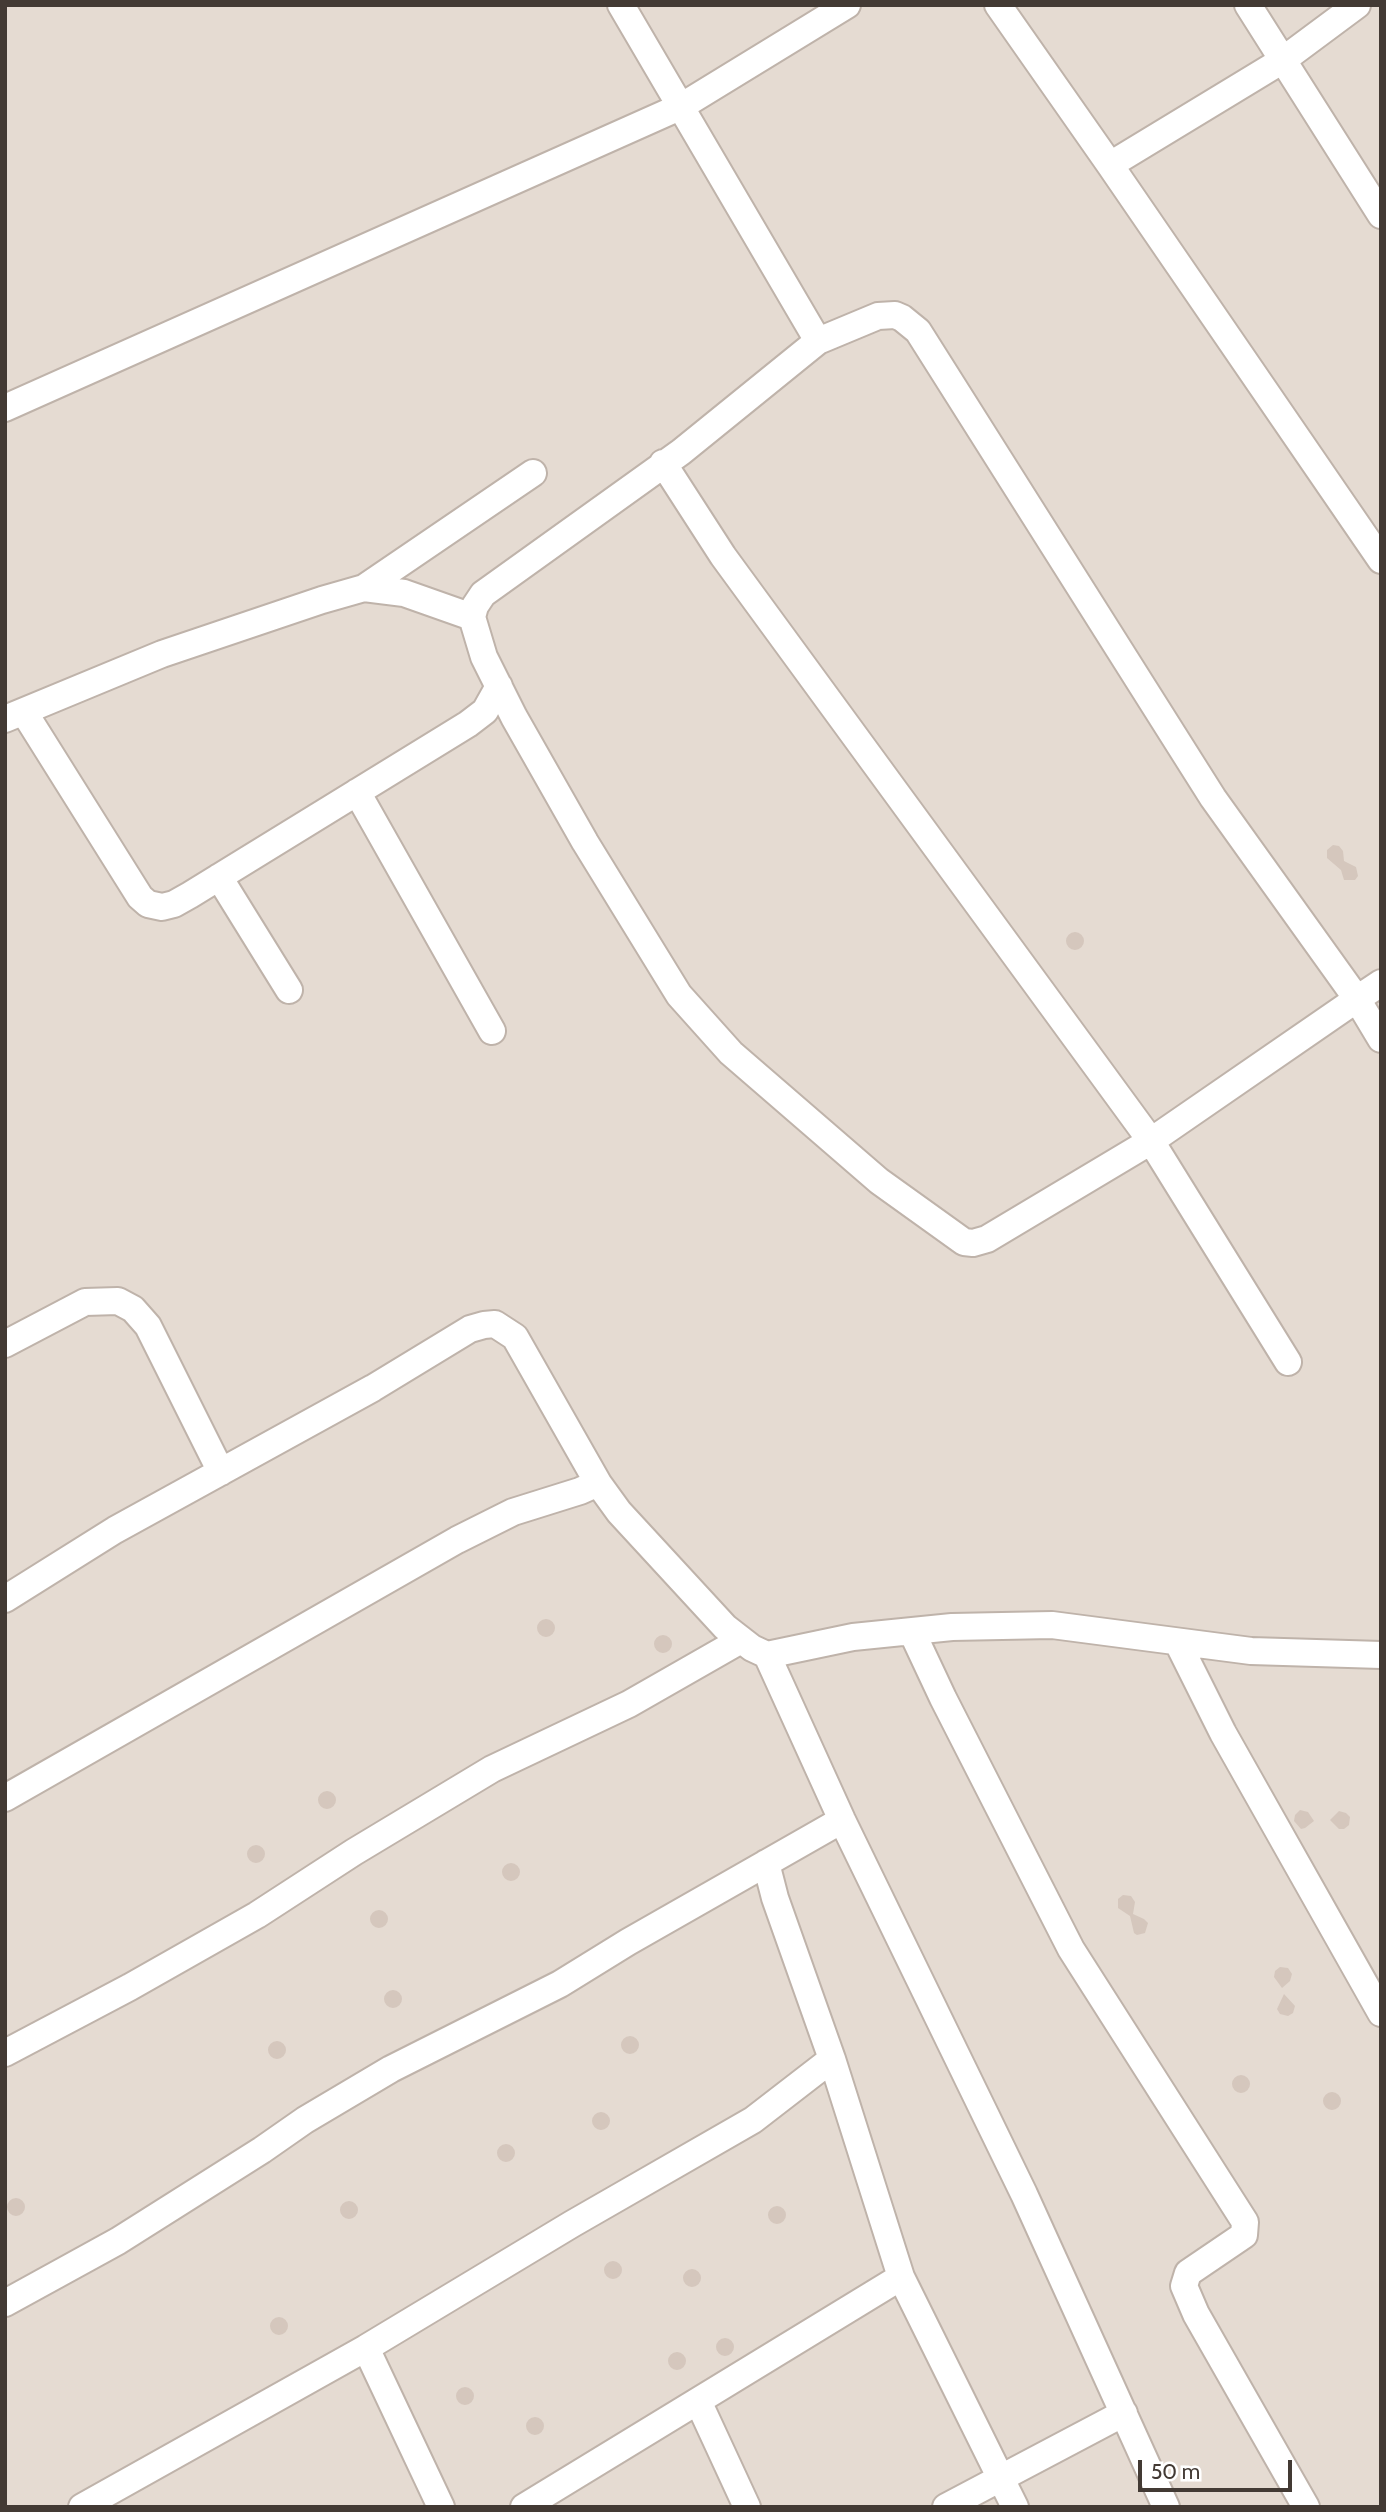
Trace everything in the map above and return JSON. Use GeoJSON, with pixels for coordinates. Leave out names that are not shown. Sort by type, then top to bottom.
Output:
{"type":"FeatureCollection","features":[{"type":"Feature","properties":{"kind":"street"},"geometry":{"type":"LineString","coordinates":[[621,5],[818,341]]}},
{"type":"Feature","properties":{"kind":"street"},"geometry":{"type":"LineString","coordinates":[[5,408],[682,106],[847,5]]}},
{"type":"Feature","properties":{"kind":"street"},"geometry":{"type":"LineString","coordinates":[[998,5],[1381,559]]}},
{"type":"Feature","properties":{"kind":"street"},"geometry":{"type":"LineString","coordinates":[[1248,5],[1381,215]]}},
{"type":"Feature","properties":{"kind":"street"},"geometry":{"type":"LineString","coordinates":[[1110,165],[1283,60],[1357,5]]}},
{"type":"Feature","properties":{"kind":"street"},"geometry":{"type":"LineString","coordinates":[[1381,983],[1357,999],[1151,1141],[987,1238],[973,1244],[954,1237],[870,1173],[731,1053],[679,995],[585,842],[514,717],[484,657],[472,617],[475,606],[483,594],[681,452],[818,341],[878,316],[895,315],[902,318],[918,331],[1213,798],[1357,999],[1381,1039]]}},
{"type":"Feature","properties":{"kind":"street"},"geometry":{"type":"LineString","coordinates":[[663,463],[723,556],[1151,1141],[1288,1362]]}},
{"type":"Feature","properties":{"kind":"street"},"geometry":{"type":"LineString","coordinates":[[499,686],[485,711],[468,724],[174,904],[162,907],[148,904],[139,897],[14,715],[162,654],[322,600],[364,589],[533,473]]}},
{"type":"Feature","properties":{"kind":"street"},"geometry":{"type":"LineString","coordinates":[[364,589],[404,593],[472,617]]}},
{"type":"Feature","properties":{"kind":"street"},"geometry":{"type":"LineString","coordinates":[[357,792],[492,1031]]}},
{"type":"Feature","properties":{"kind":"street"},"geometry":{"type":"LineString","coordinates":[[219,877],[289,990]]}},
{"type":"Feature","properties":{"kind":"street"},"geometry":{"type":"LineString","coordinates":[[5,1344],[85,1302],[118,1301],[133,1309],[148,1326],[221,1472]]}},
{"type":"Feature","properties":{"kind":"street"},"geometry":{"type":"LineString","coordinates":[[5,1599],[115,1530],[373,1388],[470,1328],[495,1324],[515,1337],[598,1483],[619,1512],[725,1627],[740,1640],[767,1655],[842,1820],[1024,2194],[1166,2507]]}},
{"type":"Feature","properties":{"kind":"street"},"geometry":{"type":"LineString","coordinates":[[5,1798],[457,1540],[513,1512],[598,1483]]}},
{"type":"Feature","properties":{"kind":"street"},"geometry":{"type":"LineString","coordinates":[[767,1655],[853,1637],[991,1625],[1052,1625],[1251,1651],[1381,1655]]}},
{"type":"Feature","properties":{"kind":"street"},"geometry":{"type":"LineString","coordinates":[[912,1632],[1071,1949],[1245,2222],[1244,2235],[1188,2273],[1184,2286],[1196,2314],[1307,2507]]}},
{"type":"Feature","properties":{"kind":"street"},"geometry":{"type":"LineString","coordinates":[[5,2053],[130,1987],[257,1915],[354,1852],[492,1769],[629,1704],[740,1640]]}},
{"type":"Feature","properties":{"kind":"street"},"geometry":{"type":"LineString","coordinates":[[1178,1643],[1223,1733],[1381,2013]]}},
{"type":"Feature","properties":{"kind":"street"},"geometry":{"type":"LineString","coordinates":[[5,2303],[118,2241],[305,2120],[391,2069],[560,1984],[842,1820]]}},
{"type":"Feature","properties":{"kind":"street"},"geometry":{"type":"LineString","coordinates":[[766,1863],[775,1898],[832,2060],[901,2277],[1015,2507]]}},
{"type":"Feature","properties":{"kind":"street"},"geometry":{"type":"LineString","coordinates":[[82,2507],[366,2348],[584,2217],[753,2120],[832,2060]]}},
{"type":"Feature","properties":{"kind":"street"},"geometry":{"type":"LineString","coordinates":[[524,2507],[901,2277]]}},
{"type":"Feature","properties":{"kind":"street"},"geometry":{"type":"LineString","coordinates":[[366,2348],[441,2507]]}},
{"type":"Feature","properties":{"kind":"street"},"geometry":{"type":"LineString","coordinates":[[698,2401],[747,2507]]}},
{"type":"Feature","properties":{"kind":"street"},"geometry":{"type":"LineString","coordinates":[[946,2507],[1124,2413]]}},
{"type":"Feature","properties":{"kind":"shaded area"},"geometry":{"type":"Polygon","coordinates":[[[5,5],[1381,5],[1381,2507],[5,2507],[5,5]]]}},
{"type":"Feature","properties":{"kind":"building"},"geometry":{"type":"Polygon","coordinates":[[[1333,845],[1339,846],[1343,851],[1344,861],[1356,867],[1358,876],[1355,880],[1344,880],[1341,870],[1327,858],[1327,850],[1333,845]]]}},
{"type":"Feature","properties":{"kind":"building"},"geometry":{"type":"Polygon","coordinates":[[[1075,932],[1081,935],[1084,941],[1081,947],[1075,950],[1069,947],[1066,941],[1069,935],[1075,932]]]}},
{"type":"Feature","properties":{"kind":"building"},"geometry":{"type":"Polygon","coordinates":[[[546,1619],[552,1622],[555,1628],[552,1634],[546,1637],[540,1634],[537,1628],[540,1622],[546,1619]]]}},
{"type":"Feature","properties":{"kind":"building"},"geometry":{"type":"Polygon","coordinates":[[[663,1635],[669,1638],[672,1644],[669,1650],[663,1653],[657,1650],[654,1644],[657,1638],[663,1635]]]}},
{"type":"Feature","properties":{"kind":"building"},"geometry":{"type":"Polygon","coordinates":[[[327,1791],[333,1794],[336,1800],[333,1806],[327,1809],[321,1806],[318,1800],[321,1794],[327,1791]]]}},
{"type":"Feature","properties":{"kind":"building"},"geometry":{"type":"Polygon","coordinates":[[[1300,1810],[1308,1812],[1314,1821],[1301,1829],[1294,1821],[1300,1810]]]}},
{"type":"Feature","properties":{"kind":"building"},"geometry":{"type":"Polygon","coordinates":[[[1339,1811],[1350,1817],[1349,1825],[1344,1829],[1339,1829],[1330,1820],[1339,1811]]]}},
{"type":"Feature","properties":{"kind":"building"},"geometry":{"type":"Polygon","coordinates":[[[256,1845],[262,1848],[265,1854],[262,1860],[256,1863],[250,1860],[247,1854],[250,1848],[256,1845]]]}},
{"type":"Feature","properties":{"kind":"building"},"geometry":{"type":"Polygon","coordinates":[[[511,1863],[517,1866],[520,1872],[517,1878],[511,1881],[505,1878],[502,1872],[505,1866],[511,1863]]]}},
{"type":"Feature","properties":{"kind":"building"},"geometry":{"type":"Polygon","coordinates":[[[1123,1895],[1131,1896],[1135,1902],[1133,1914],[1148,1923],[1145,1933],[1134,1933],[1130,1916],[1118,1908],[1118,1899],[1123,1895]]]}},
{"type":"Feature","properties":{"kind":"building"},"geometry":{"type":"Polygon","coordinates":[[[379,1910],[385,1913],[388,1919],[385,1925],[379,1928],[373,1925],[370,1919],[373,1913],[379,1910]]]}},
{"type":"Feature","properties":{"kind":"building"},"geometry":{"type":"Polygon","coordinates":[[[1280,1967],[1288,1968],[1292,1974],[1290,1981],[1282,1988],[1274,1977],[1275,1971],[1280,1967]]]}},
{"type":"Feature","properties":{"kind":"building"},"geometry":{"type":"Polygon","coordinates":[[[393,1990],[399,1993],[402,1999],[399,2005],[393,2008],[387,2005],[384,1999],[387,1993],[393,1990]]]}},
{"type":"Feature","properties":{"kind":"building"},"geometry":{"type":"Polygon","coordinates":[[[1284,1994],[1295,2006],[1293,2013],[1288,2016],[1280,2014],[1277,2009],[1284,1994]]]}},
{"type":"Feature","properties":{"kind":"building"},"geometry":{"type":"Polygon","coordinates":[[[630,2036],[636,2039],[639,2045],[636,2051],[630,2054],[624,2051],[621,2045],[624,2039],[630,2036]]]}},
{"type":"Feature","properties":{"kind":"building"},"geometry":{"type":"Polygon","coordinates":[[[277,2041],[283,2044],[286,2050],[283,2056],[277,2059],[271,2056],[268,2050],[271,2044],[277,2041]]]}},
{"type":"Feature","properties":{"kind":"building"},"geometry":{"type":"Polygon","coordinates":[[[1241,2075],[1247,2078],[1250,2084],[1247,2090],[1241,2093],[1235,2090],[1232,2084],[1235,2078],[1241,2075]]]}},
{"type":"Feature","properties":{"kind":"building"},"geometry":{"type":"Polygon","coordinates":[[[1332,2092],[1338,2095],[1341,2101],[1338,2107],[1332,2110],[1326,2107],[1323,2101],[1326,2095],[1332,2092]]]}},
{"type":"Feature","properties":{"kind":"building"},"geometry":{"type":"Polygon","coordinates":[[[601,2112],[607,2115],[610,2121],[607,2127],[601,2130],[595,2127],[592,2121],[595,2115],[601,2112]]]}},
{"type":"Feature","properties":{"kind":"building"},"geometry":{"type":"Polygon","coordinates":[[[506,2144],[512,2147],[515,2153],[512,2159],[506,2162],[500,2159],[497,2153],[500,2147],[506,2144]]]}},
{"type":"Feature","properties":{"kind":"building"},"geometry":{"type":"Polygon","coordinates":[[[16,2198],[22,2201],[25,2207],[22,2213],[16,2216],[10,2213],[7,2207],[10,2201],[16,2198]]]}},
{"type":"Feature","properties":{"kind":"building"},"geometry":{"type":"Polygon","coordinates":[[[349,2201],[355,2204],[358,2210],[355,2216],[349,2219],[343,2216],[340,2210],[343,2204],[349,2201]]]}},
{"type":"Feature","properties":{"kind":"building"},"geometry":{"type":"Polygon","coordinates":[[[777,2206],[783,2209],[786,2215],[783,2221],[777,2224],[771,2221],[768,2215],[771,2209],[777,2206]]]}},
{"type":"Feature","properties":{"kind":"building"},"geometry":{"type":"Polygon","coordinates":[[[613,2261],[619,2264],[622,2270],[619,2276],[613,2279],[607,2276],[604,2270],[607,2264],[613,2261]]]}},
{"type":"Feature","properties":{"kind":"building"},"geometry":{"type":"Polygon","coordinates":[[[692,2269],[698,2272],[701,2278],[698,2284],[692,2287],[686,2284],[683,2278],[686,2272],[692,2269]]]}},
{"type":"Feature","properties":{"kind":"building"},"geometry":{"type":"Polygon","coordinates":[[[279,2317],[285,2320],[288,2326],[285,2332],[279,2335],[273,2332],[270,2326],[273,2320],[279,2317]]]}},
{"type":"Feature","properties":{"kind":"building"},"geometry":{"type":"Polygon","coordinates":[[[725,2338],[731,2341],[734,2347],[731,2353],[725,2356],[719,2353],[716,2347],[719,2341],[725,2338]]]}},
{"type":"Feature","properties":{"kind":"building"},"geometry":{"type":"Polygon","coordinates":[[[677,2352],[683,2355],[686,2361],[683,2367],[677,2370],[671,2367],[668,2361],[671,2355],[677,2352]]]}},
{"type":"Feature","properties":{"kind":"building"},"geometry":{"type":"Polygon","coordinates":[[[465,2387],[471,2390],[474,2396],[471,2402],[465,2405],[459,2402],[456,2396],[459,2390],[465,2387]]]}},
{"type":"Feature","properties":{"kind":"building"},"geometry":{"type":"Polygon","coordinates":[[[535,2417],[541,2420],[544,2426],[541,2432],[535,2435],[529,2432],[526,2426],[529,2420],[535,2417]]]}}]}
